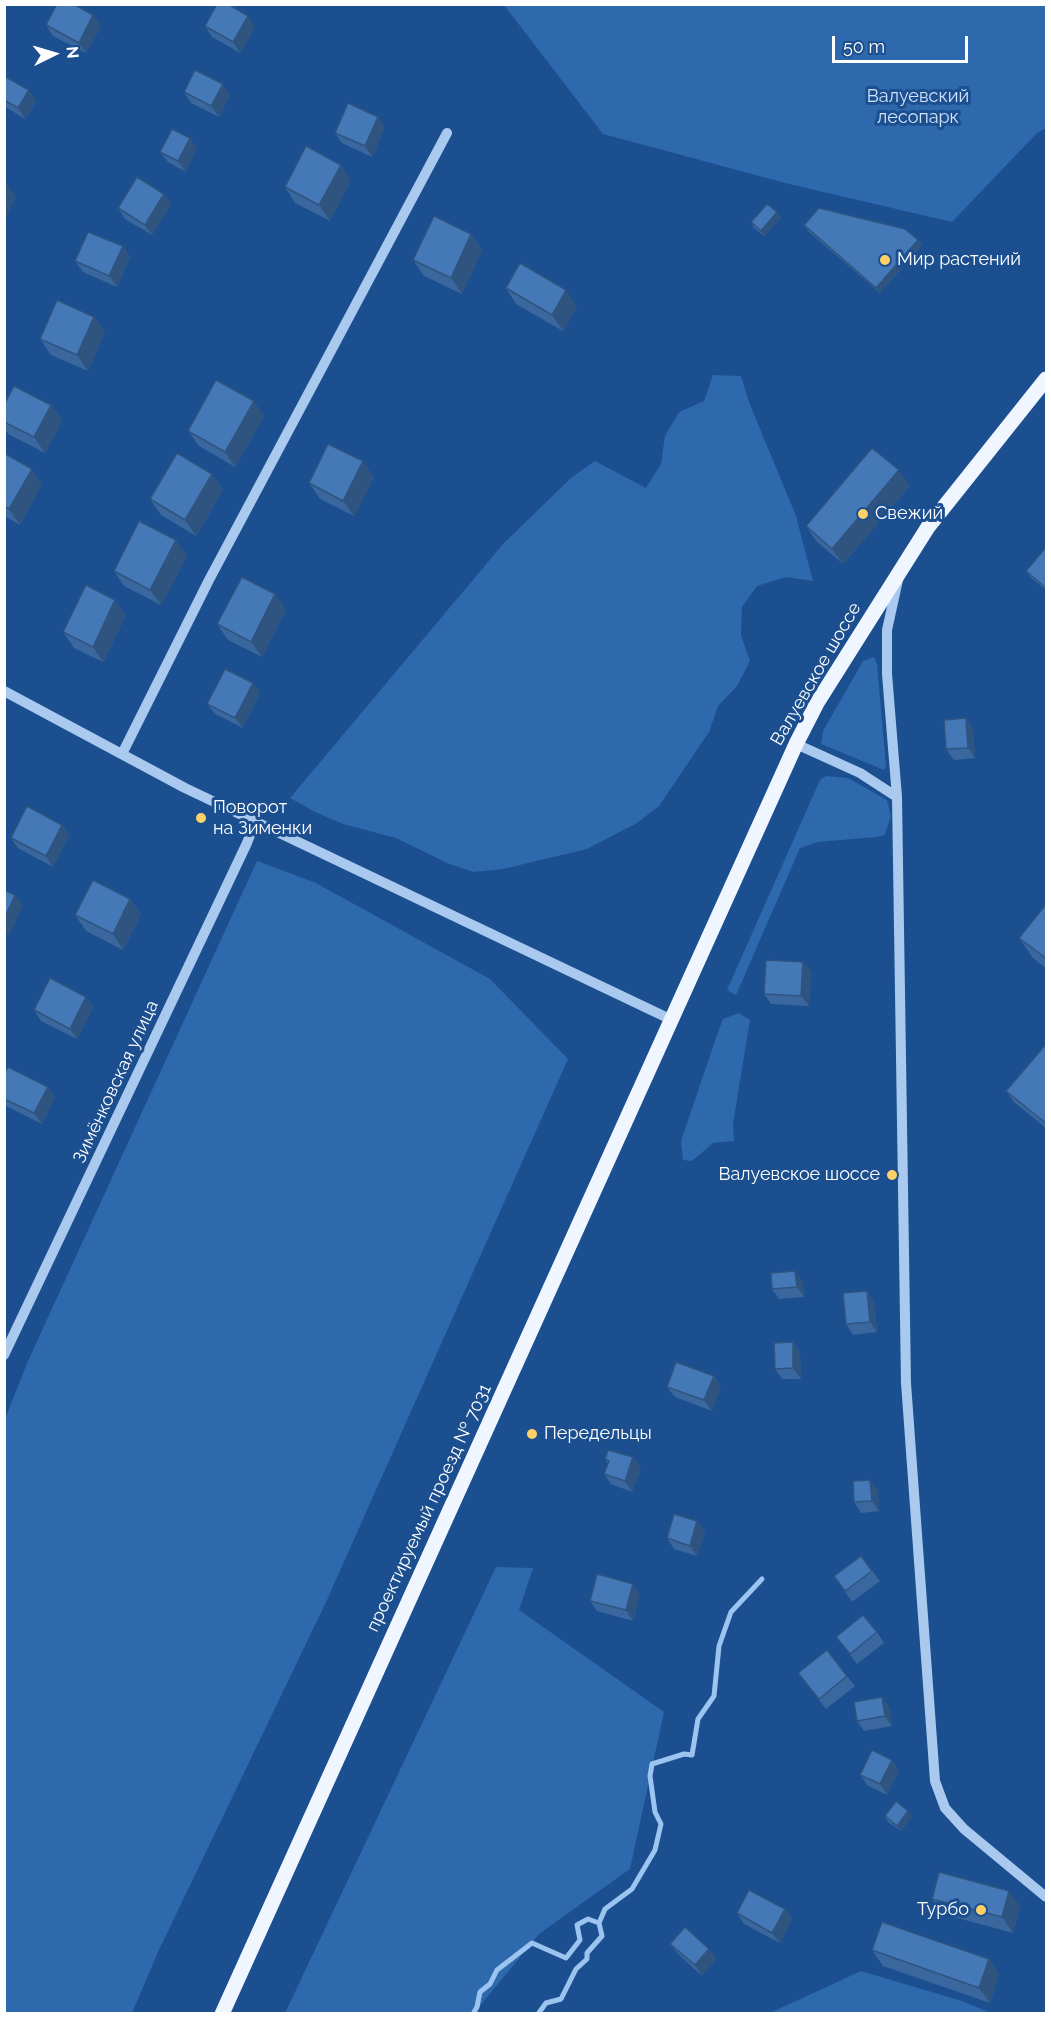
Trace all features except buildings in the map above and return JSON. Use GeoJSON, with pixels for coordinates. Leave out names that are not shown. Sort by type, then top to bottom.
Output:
{"type":"FeatureCollection","features":[{"type":"Feature","properties":{"kind":"main road","name":"Валуевское шоссе"},"geometry":{"type":"LineString","coordinates":[[672,1020],[796,744],[818,703],[901,567],[962,484],[1047,379]]}},
{"type":"Feature","properties":{"kind":"main road","name":"проектируемый проезд № 7031"},"geometry":{"type":"LineString","coordinates":[[222,2013],[672,1020]]}},
{"type":"Feature","properties":{"kind":"street"},"geometry":{"type":"LineString","coordinates":[[122,754],[209,580],[447,133]]}},
{"type":"Feature","properties":{"kind":"street"},"geometry":{"type":"LineString","coordinates":[[901,567],[887,630],[887,674],[897,797],[906,1383],[935,1781],[945,1808],[964,1829],[1047,1896]]}},
{"type":"Feature","properties":{"kind":"street"},"geometry":{"type":"LineString","coordinates":[[4,691],[185,788],[672,1020]]}},
{"type":"Feature","properties":{"kind":"street"},"geometry":{"type":"LineString","coordinates":[[796,744],[860,773],[897,797]]}},
{"type":"Feature","properties":{"kind":"street","name":"Зимёнковская улица"},"geometry":{"type":"LineString","coordinates":[[4,1355],[242,854],[255,822]]}},
{"type":"Feature","properties":{"kind":"green space","name":"Валуевский лесопарк"},"geometry":{"type":"Polygon","coordinates":[[[504,5],[1046,5],[1046,128],[1037,133],[952,222],[789,184],[603,134],[504,5]]]}},
{"type":"Feature","properties":{"kind":"green space"},"geometry":{"type":"Polygon","coordinates":[[[713,375],[741,376],[749,402],[796,516],[813,581],[786,577],[757,586],[742,607],[741,635],[750,661],[737,686],[718,706],[709,732],[659,806],[637,823],[587,849],[503,869],[473,872],[447,863],[396,838],[343,824],[290,798],[503,544],[572,477],[595,461],[646,488],[661,464],[665,436],[679,412],[704,401],[713,375]]]}},
{"type":"Feature","properties":{"kind":"green space"},"geometry":{"type":"Polygon","coordinates":[[[874,657],[877,664],[886,766],[884,770],[821,744],[823,731],[863,661],[874,657]]]}},
{"type":"Feature","properties":{"kind":"green space"},"geometry":{"type":"Polygon","coordinates":[[[826,776],[848,778],[887,800],[891,816],[886,831],[884,835],[876,837],[818,842],[800,848],[736,995],[727,990],[820,780],[826,776]]]}},
{"type":"Feature","properties":{"kind":"green space"},"geometry":{"type":"Polygon","coordinates":[[[257,861],[316,883],[490,979],[568,1059],[327,1600],[158,1952],[132,2013],[5,2013],[5,1419],[28,1361],[257,861]]]}},
{"type":"Feature","properties":{"kind":"green space"},"geometry":{"type":"Polygon","coordinates":[[[739,1013],[750,1020],[733,1124],[734,1141],[713,1143],[692,1161],[683,1160],[681,1141],[718,1032],[723,1019],[739,1013]]]}},
{"type":"Feature","properties":{"kind":"green space"},"geometry":{"type":"Polygon","coordinates":[[[496,1567],[533,1568],[519,1610],[664,1712],[630,1869],[539,1934],[474,2013],[285,2013],[496,1567]]]}},
{"type":"Feature","properties":{"kind":"green space"},"geometry":{"type":"Polygon","coordinates":[[[861,1971],[962,2001],[991,2013],[770,2013],[861,1971]]]}},
{"type":"Feature","properties":{"kind":"waterway"},"geometry":{"type":"LineString","coordinates":[[538,2014],[546,2003],[561,1999],[576,1969],[587,1959],[587,1953],[602,1936],[599,1923],[605,1909],[632,1889],[655,1850],[661,1824],[655,1812],[650,1776],[652,1764],[684,1754],[692,1755],[698,1719],[714,1696],[719,1646],[731,1612],[762,1579]]}},
{"type":"Feature","properties":{"kind":"waterway"},"geometry":{"type":"LineString","coordinates":[[473,2014],[480,1992],[490,1984],[497,1970],[532,1943],[566,1958],[580,1940],[577,1925],[588,1919],[599,1923]]}},
{"type":"Feature","properties":{"kind":"place","name":"Мир растений"},"geometry":{"type":"Point","coordinates":[885,260]}},
{"type":"Feature","properties":{"kind":"place","name":"Свежий"},"geometry":{"type":"Point","coordinates":[863,514]}},
{"type":"Feature","properties":{"kind":"place","name":"Поворот на Зименки"},"geometry":{"type":"Point","coordinates":[201,818]}},
{"type":"Feature","properties":{"kind":"place","name":"Валуевское шоссе"},"geometry":{"type":"Point","coordinates":[892,1175]}},
{"type":"Feature","properties":{"kind":"place","name":"Передельцы"},"geometry":{"type":"Point","coordinates":[532,1434]}},
{"type":"Feature","properties":{"kind":"place","name":"Турбо"},"geometry":{"type":"Point","coordinates":[981,1910]}}]}
